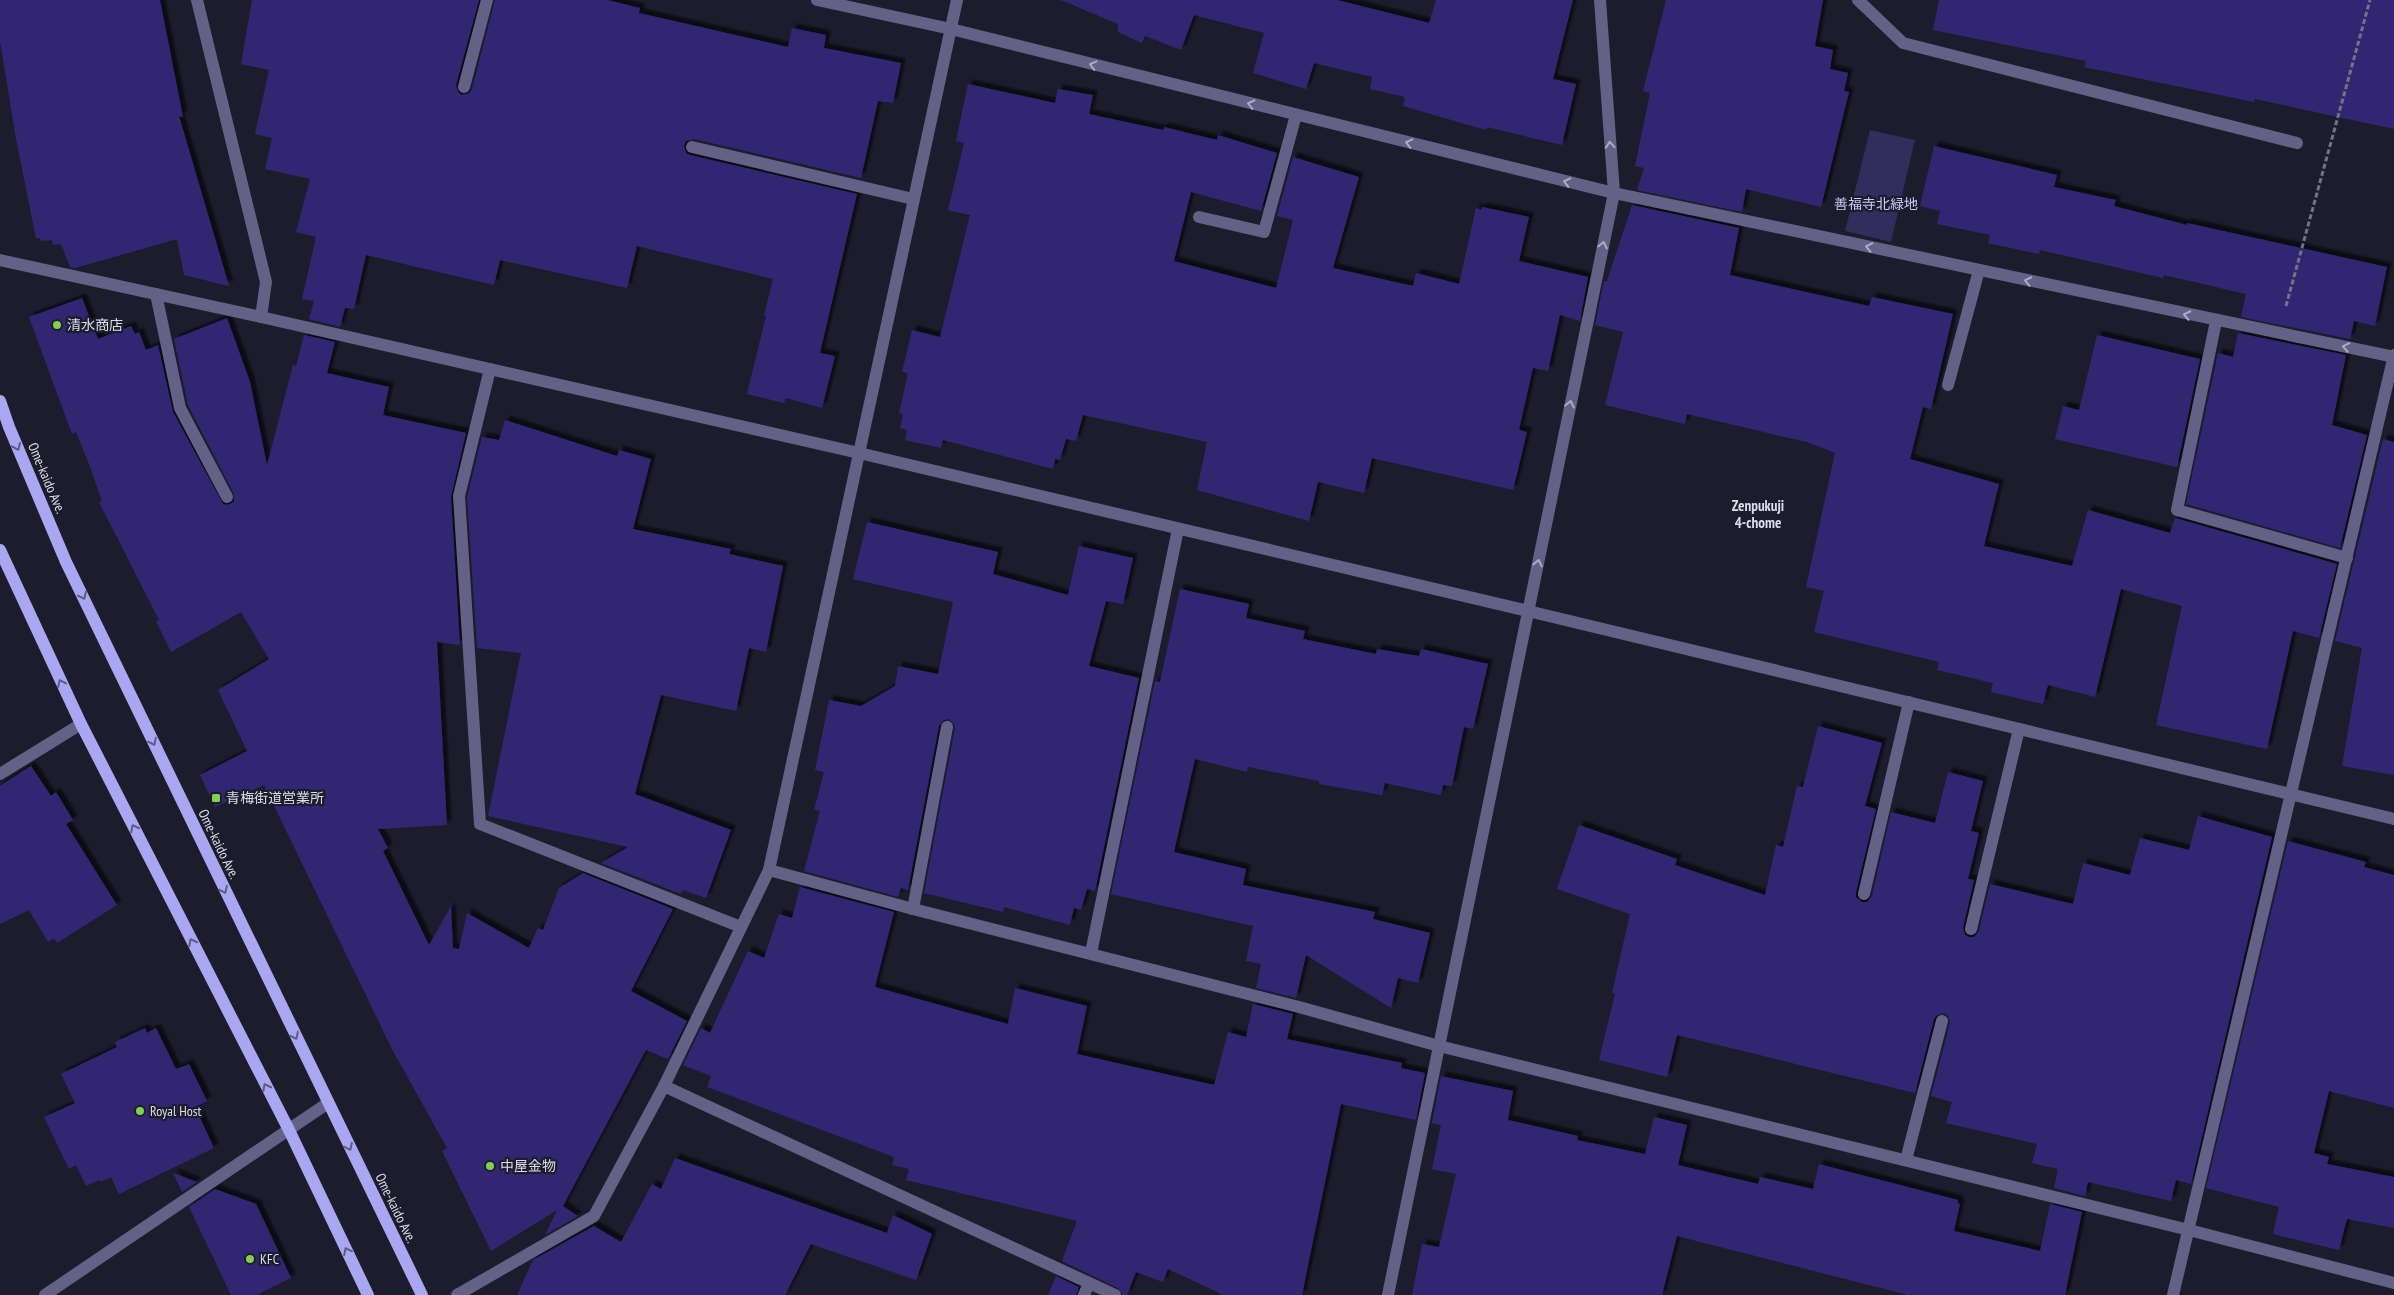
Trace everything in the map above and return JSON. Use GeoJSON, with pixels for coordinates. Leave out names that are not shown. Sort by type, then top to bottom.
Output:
{"type":"FeatureCollection","features":[{"type":"Feature","properties":{"kind":"main road","name":"Ome-kaido Ave."},"geometry":{"type":"LineString","coordinates":[[0,402],[66,562],[422,1295]]}},
{"type":"Feature","properties":{"kind":"main road"},"geometry":{"type":"LineString","coordinates":[[0,550],[80,724],[288,1130],[368,1295]]}},
{"type":"Feature","properties":{"kind":"street"},"geometry":{"type":"LineString","coordinates":[[197,0],[266,282],[261,317]]}},
{"type":"Feature","properties":{"kind":"street"},"geometry":{"type":"LineString","coordinates":[[464,88],[487,0]]}},
{"type":"Feature","properties":{"kind":"street"},"geometry":{"type":"LineString","coordinates":[[817,0],[951,29],[1614,193],[2216,321],[2394,356],[2173,1295]]}},
{"type":"Feature","properties":{"kind":"street"},"geometry":{"type":"LineString","coordinates":[[457,1295],[594,1216],[664,1086],[769,870],[957,0]]}},
{"type":"Feature","properties":{"kind":"street"},"geometry":{"type":"LineString","coordinates":[[1388,1295],[1614,193],[1600,0]]}},
{"type":"Feature","properties":{"kind":"street"},"geometry":{"type":"LineString","coordinates":[[1858,0],[1904,43],[2297,143]]}},
{"type":"Feature","properties":{"kind":"street"},"geometry":{"type":"LineString","coordinates":[[1198,217],[1264,232],[1296,114]]}},
{"type":"Feature","properties":{"kind":"street"},"geometry":{"type":"LineString","coordinates":[[692,147],[913,199]]}},
{"type":"Feature","properties":{"kind":"street"},"geometry":{"type":"LineString","coordinates":[[0,260],[261,317],[859,453],[2394,819]]}},
{"type":"Feature","properties":{"kind":"street"},"geometry":{"type":"LineString","coordinates":[[1948,385],[1979,270]]}},
{"type":"Feature","properties":{"kind":"street"},"geometry":{"type":"LineString","coordinates":[[156,294],[180,408],[227,497]]}},
{"type":"Feature","properties":{"kind":"street"},"geometry":{"type":"LineString","coordinates":[[2216,321],[2177,510],[2347,558]]}},
{"type":"Feature","properties":{"kind":"street"},"geometry":{"type":"LineString","coordinates":[[490,369],[458,496],[480,824],[741,927]]}},
{"type":"Feature","properties":{"kind":"street"},"geometry":{"type":"LineString","coordinates":[[1090,953],[1178,529]]}},
{"type":"Feature","properties":{"kind":"street"},"geometry":{"type":"LineString","coordinates":[[1864,894],[1909,702]]}},
{"type":"Feature","properties":{"kind":"street"},"geometry":{"type":"LineString","coordinates":[[0,774],[80,724]]}},
{"type":"Feature","properties":{"kind":"street"},"geometry":{"type":"LineString","coordinates":[[913,909],[947,727]]}},
{"type":"Feature","properties":{"kind":"street"},"geometry":{"type":"LineString","coordinates":[[1971,929],[2019,729]]}},
{"type":"Feature","properties":{"kind":"street"},"geometry":{"type":"LineString","coordinates":[[769,870],[1439,1046],[2189,1230],[2394,1283]]}},
{"type":"Feature","properties":{"kind":"street"},"geometry":{"type":"LineString","coordinates":[[1906,1160],[1942,1021]]}},
{"type":"Feature","properties":{"kind":"street"},"geometry":{"type":"LineString","coordinates":[[664,1086],[1087,1289],[1115,1295]]}},
{"type":"Feature","properties":{"kind":"street"},"geometry":{"type":"LineString","coordinates":[[45,1295],[328,1103]]}},
{"type":"Feature","properties":{"kind":"path"},"geometry":{"type":"LineString","coordinates":[[2278,333],[2370,0]]}},
{"type":"Feature","properties":{"kind":"green space","name":"善福寺北緑地"},"geometry":{"type":"Polygon","coordinates":[[[1870,130],[1915,140],[1891,242],[1845,231],[1870,130]]]}},
{"type":"Feature","properties":{"kind":"building"},"geometry":{"type":"Polygon","coordinates":[[[0,0],[160,0],[183,117],[179,116],[229,286],[184,275],[177,239],[75,268],[70,267],[61,244],[53,245],[52,240],[41,241],[40,238],[36,238],[16,139],[0,41],[0,0]]]}},
{"type":"Feature","properties":{"kind":"building"},"geometry":{"type":"Polygon","coordinates":[[[252,0],[479,0],[456,85],[458,92],[462,95],[469,93],[472,89],[495,0],[607,0],[640,8],[639,13],[788,47],[792,28],[826,35],[824,48],[901,63],[893,103],[878,101],[861,178],[694,139],[686,141],[684,146],[686,153],[690,155],[857,194],[820,353],[835,356],[822,408],[786,398],[784,403],[747,394],[773,279],[637,246],[627,288],[500,260],[494,285],[366,255],[354,309],[345,308],[340,327],[309,319],[314,301],[302,299],[316,237],[296,232],[310,179],[265,169],[272,138],[255,134],[269,70],[241,64],[252,0]]]}},
{"type":"Feature","properties":{"kind":"building"},"geometry":{"type":"Polygon","coordinates":[[[1061,0],[1337,0],[1429,23],[1436,0],[1573,0],[1553,79],[1576,84],[1562,145],[1487,127],[1486,130],[1403,106],[1405,97],[1370,89],[1372,77],[1314,63],[1306,89],[1253,73],[1264,33],[1194,15],[1181,50],[1145,36],[1142,43],[1118,32],[1118,24],[1061,0]]]}},
{"type":"Feature","properties":{"kind":"building"},"geometry":{"type":"Polygon","coordinates":[[[1666,0],[1823,0],[1815,46],[1833,50],[1830,69],[1848,73],[1844,91],[1849,92],[1821,207],[1746,189],[1742,212],[1637,190],[1644,168],[1635,166],[1650,93],[1643,91],[1666,0]]]}},
{"type":"Feature","properties":{"kind":"building"},"geometry":{"type":"Polygon","coordinates":[[[1939,0],[2394,0],[2394,129],[2255,99],[2254,102],[2084,67],[2086,61],[1933,30],[1939,0]]]}},
{"type":"Feature","properties":{"kind":"building"},"geometry":{"type":"Polygon","coordinates":[[[968,84],[1055,103],[1058,89],[1093,95],[1089,114],[1163,130],[1164,127],[1217,140],[1218,135],[1277,153],[1261,211],[1191,192],[1174,261],[1276,288],[1293,220],[1277,216],[1293,157],[1359,177],[1333,268],[1413,286],[1416,273],[1459,284],[1476,208],[1481,210],[1482,207],[1529,217],[1519,261],[1588,277],[1580,321],[1560,315],[1548,371],[1533,368],[1519,430],[1527,432],[1513,490],[1372,458],[1364,493],[1318,482],[1309,521],[1197,490],[1207,442],[1083,415],[1076,441],[1066,439],[1060,460],[1055,459],[1053,469],[943,440],[941,448],[905,440],[907,430],[900,428],[903,414],[899,413],[908,373],[902,372],[912,330],[940,337],[970,215],[948,210],[964,143],[956,141],[968,84]]]}},
{"type":"Feature","properties":{"kind":"building"},"geometry":{"type":"Polygon","coordinates":[[[1934,146],[2057,175],[2054,187],[2116,200],[2114,206],[2187,225],[2187,223],[2387,267],[2375,326],[2354,321],[2350,339],[2241,317],[2246,294],[2164,275],[2163,278],[2040,250],[2039,254],[1988,243],[1990,235],[1937,224],[1940,211],[1920,206],[1934,146]]]}},
{"type":"Feature","properties":{"kind":"building"},"geometry":{"type":"Polygon","coordinates":[[[1632,205],[1739,228],[1730,275],[1869,306],[1872,297],[1953,314],[1931,409],[1923,407],[1910,459],[1999,484],[1984,546],[2072,566],[2088,510],[2170,533],[2175,518],[2337,564],[2319,638],[2293,631],[2267,749],[2156,725],[2182,606],[2121,589],[2095,697],[2048,685],[2043,704],[1991,692],[1993,683],[1937,670],[1939,662],[1814,632],[1824,591],[1806,587],[1835,453],[1807,442],[1687,414],[1685,424],[1605,405],[1623,332],[1595,325],[1604,281],[1607,281],[1632,205]]]}},
{"type":"Feature","properties":{"kind":"building"},"geometry":{"type":"Polygon","coordinates":[[[82,298],[98,339],[131,326],[135,334],[139,332],[146,350],[158,345],[173,412],[223,504],[227,505],[234,502],[234,494],[188,405],[174,339],[227,318],[250,382],[267,465],[293,365],[296,366],[304,335],[335,342],[327,373],[389,387],[383,415],[466,433],[451,497],[460,645],[437,642],[447,825],[378,829],[388,848],[383,851],[429,945],[451,906],[453,948],[459,949],[467,913],[529,948],[538,928],[543,930],[559,888],[583,873],[673,909],[631,991],[687,1021],[668,1059],[646,1050],[563,1206],[578,1216],[545,1235],[557,1210],[491,1251],[442,1151],[447,1148],[392,1049],[264,785],[215,807],[200,775],[247,751],[218,690],[269,659],[241,612],[171,652],[156,621],[159,620],[99,502],[102,501],[89,464],[76,432],[72,434],[29,317],[82,298]]]}},
{"type":"Feature","properties":{"kind":"building"},"geometry":{"type":"Polygon","coordinates":[[[2238,333],[2346,355],[2332,425],[2367,435],[2340,548],[2186,504],[2218,353],[2233,357],[2238,333]]]}},
{"type":"Feature","properties":{"kind":"building"},"geometry":{"type":"Polygon","coordinates":[[[2097,335],[2200,359],[2177,467],[2055,439],[2063,406],[2079,410],[2097,335]]]}},
{"type":"Feature","properties":{"kind":"building"},"geometry":{"type":"Polygon","coordinates":[[[505,420],[617,456],[619,450],[651,459],[633,529],[731,549],[729,554],[783,566],[766,652],[749,648],[736,711],[661,695],[635,794],[731,830],[706,898],[683,890],[681,894],[601,863],[628,847],[488,816],[521,653],[477,648],[467,497],[482,437],[499,440],[505,420]]]}},
{"type":"Feature","properties":{"kind":"building"},"geometry":{"type":"Polygon","coordinates":[[[2383,439],[2394,442],[2394,775],[2342,766],[2362,648],[2335,641],[2383,439]]]}},
{"type":"Feature","properties":{"kind":"building"},"geometry":{"type":"Polygon","coordinates":[[[867,522],[998,552],[993,574],[1068,595],[1079,546],[1133,558],[1123,604],[1106,601],[1089,666],[1139,678],[1095,891],[1087,889],[1081,910],[1074,908],[1070,925],[1004,907],[1003,912],[924,893],[955,728],[949,719],[944,720],[939,726],[908,890],[901,888],[898,897],[804,871],[820,811],[814,810],[824,772],[815,770],[829,700],[861,706],[895,686],[898,666],[938,674],[953,602],[853,579],[867,522]]]}},
{"type":"Feature","properties":{"kind":"building"},"geometry":{"type":"Polygon","coordinates":[[[1180,589],[1249,604],[1246,618],[1305,631],[1303,639],[1376,654],[1377,649],[1419,656],[1421,649],[1488,664],[1473,729],[1464,727],[1452,786],[1443,785],[1441,795],[1385,783],[1382,795],[1319,784],[1319,781],[1248,767],[1247,772],[1195,759],[1174,852],[1246,869],[1243,885],[1375,912],[1373,919],[1430,933],[1418,983],[1398,978],[1391,1008],[1306,955],[1296,998],[1256,988],[1261,964],[1246,961],[1253,926],[1111,894],[1155,681],[1160,682],[1180,589]]]}},
{"type":"Feature","properties":{"kind":"building"},"geometry":{"type":"Polygon","coordinates":[[[1818,726],[1882,743],[1865,806],[1876,809],[1856,892],[1856,897],[1862,902],[1867,902],[1872,896],[1891,812],[1935,823],[1948,772],[1983,781],[1971,831],[1979,833],[1968,879],[1974,880],[1963,928],[1965,935],[1969,937],[1974,937],[1979,931],[1990,884],[2073,904],[2083,863],[2130,875],[2140,838],[2189,850],[2198,816],[2272,837],[2191,1184],[2176,1180],[2171,1201],[2088,1182],[2085,1196],[2054,1188],[2058,1169],[2032,1163],[2037,1144],[1946,1123],[1952,1102],[1931,1096],[1950,1023],[1948,1016],[1944,1013],[1937,1015],[1934,1019],[1915,1093],[1677,1035],[1667,1077],[1599,1060],[1615,994],[1612,993],[1630,914],[1557,889],[1579,825],[1677,859],[1675,865],[1765,895],[1776,845],[1783,847],[1797,786],[1803,787],[1818,726]]]}},
{"type":"Feature","properties":{"kind":"building"},"geometry":{"type":"Polygon","coordinates":[[[31,766],[51,796],[56,792],[73,820],[66,824],[117,905],[57,943],[54,938],[48,942],[29,910],[0,924],[0,786],[31,766]]]}},
{"type":"Feature","properties":{"kind":"building"},"geometry":{"type":"Polygon","coordinates":[[[2288,841],[2366,862],[2364,867],[2394,875],[2394,1108],[2329,1091],[2314,1153],[2329,1157],[2327,1164],[2394,1177],[2394,1228],[2347,1219],[2339,1250],[2273,1234],[2279,1207],[2206,1188],[2288,841]]]}},
{"type":"Feature","properties":{"kind":"building"},"geometry":{"type":"Polygon","coordinates":[[[800,887],[894,912],[875,987],[1008,1024],[1015,988],[1087,1006],[1077,1054],[1214,1085],[1228,1032],[1246,1037],[1253,1004],[1293,1014],[1287,1039],[1402,1063],[1401,1068],[1425,1073],[1416,1120],[1341,1104],[1302,1295],[1224,1295],[1168,1269],[1163,1282],[1136,1272],[1127,1295],[1123,1295],[1118,1288],[1062,1261],[1077,1221],[906,1180],[909,1169],[892,1165],[894,1157],[707,1087],[711,1076],[683,1065],[701,1028],[710,1033],[748,951],[764,958],[779,914],[792,918],[800,887]]]}},
{"type":"Feature","properties":{"kind":"building"},"geometry":{"type":"Polygon","coordinates":[[[145,1028],[147,1033],[156,1028],[176,1069],[189,1064],[207,1101],[195,1107],[214,1148],[119,1194],[111,1177],[86,1186],[76,1165],[69,1169],[44,1117],[75,1103],[61,1074],[117,1047],[115,1042],[145,1028]]]}},
{"type":"Feature","properties":{"kind":"building"},"geometry":{"type":"Polygon","coordinates":[[[1441,1076],[1513,1091],[1508,1120],[1578,1136],[1577,1140],[1645,1154],[1654,1117],[1687,1125],[1678,1165],[1758,1184],[1760,1177],[1813,1189],[1819,1164],[1958,1200],[1960,1204],[1954,1231],[2040,1251],[2050,1204],[2082,1212],[2065,1295],[1908,1295],[1677,1236],[1662,1295],[1412,1295],[1422,1244],[1439,1247],[1456,1174],[1432,1169],[1441,1125],[1432,1123],[1441,1076]]]}},
{"type":"Feature","properties":{"kind":"building"},"geometry":{"type":"Polygon","coordinates":[[[675,1158],[887,1233],[893,1215],[932,1234],[916,1280],[811,1244],[785,1295],[517,1295],[533,1260],[594,1226],[621,1242],[652,1184],[661,1189],[675,1158]]]}},
{"type":"Feature","properties":{"kind":"building"},"geometry":{"type":"Polygon","coordinates":[[[173,1173],[197,1182],[182,1192],[173,1173]]]}},
{"type":"Feature","properties":{"kind":"building"},"geometry":{"type":"Polygon","coordinates":[[[215,1189],[256,1204],[291,1278],[256,1295],[231,1295],[189,1207],[215,1189]]]}},
{"type":"Feature","properties":{"kind":"building"},"geometry":{"type":"Polygon","coordinates":[[[1056,1276],[1079,1287],[1076,1295],[1048,1295],[1056,1276]]]}},
{"type":"Feature","properties":{"kind":"place","name":"清水商店"},"geometry":{"type":"Point","coordinates":[57,325]}},
{"type":"Feature","properties":{"kind":"place","name":"青梅街道営業所"},"geometry":{"type":"Point","coordinates":[216,798]}},
{"type":"Feature","properties":{"kind":"place","name":"Royal Host"},"geometry":{"type":"Point","coordinates":[140,1111]}},
{"type":"Feature","properties":{"kind":"place","name":"中屋金物"},"geometry":{"type":"Point","coordinates":[490,1166]}},
{"type":"Feature","properties":{"kind":"place","name":"KFC"},"geometry":{"type":"Point","coordinates":[250,1259]}},
{"type":"Feature","properties":{"kind":"district","name":"Zenpukuji 4-chome"},"geometry":{"type":"Point","coordinates":[1758,514]}}]}
